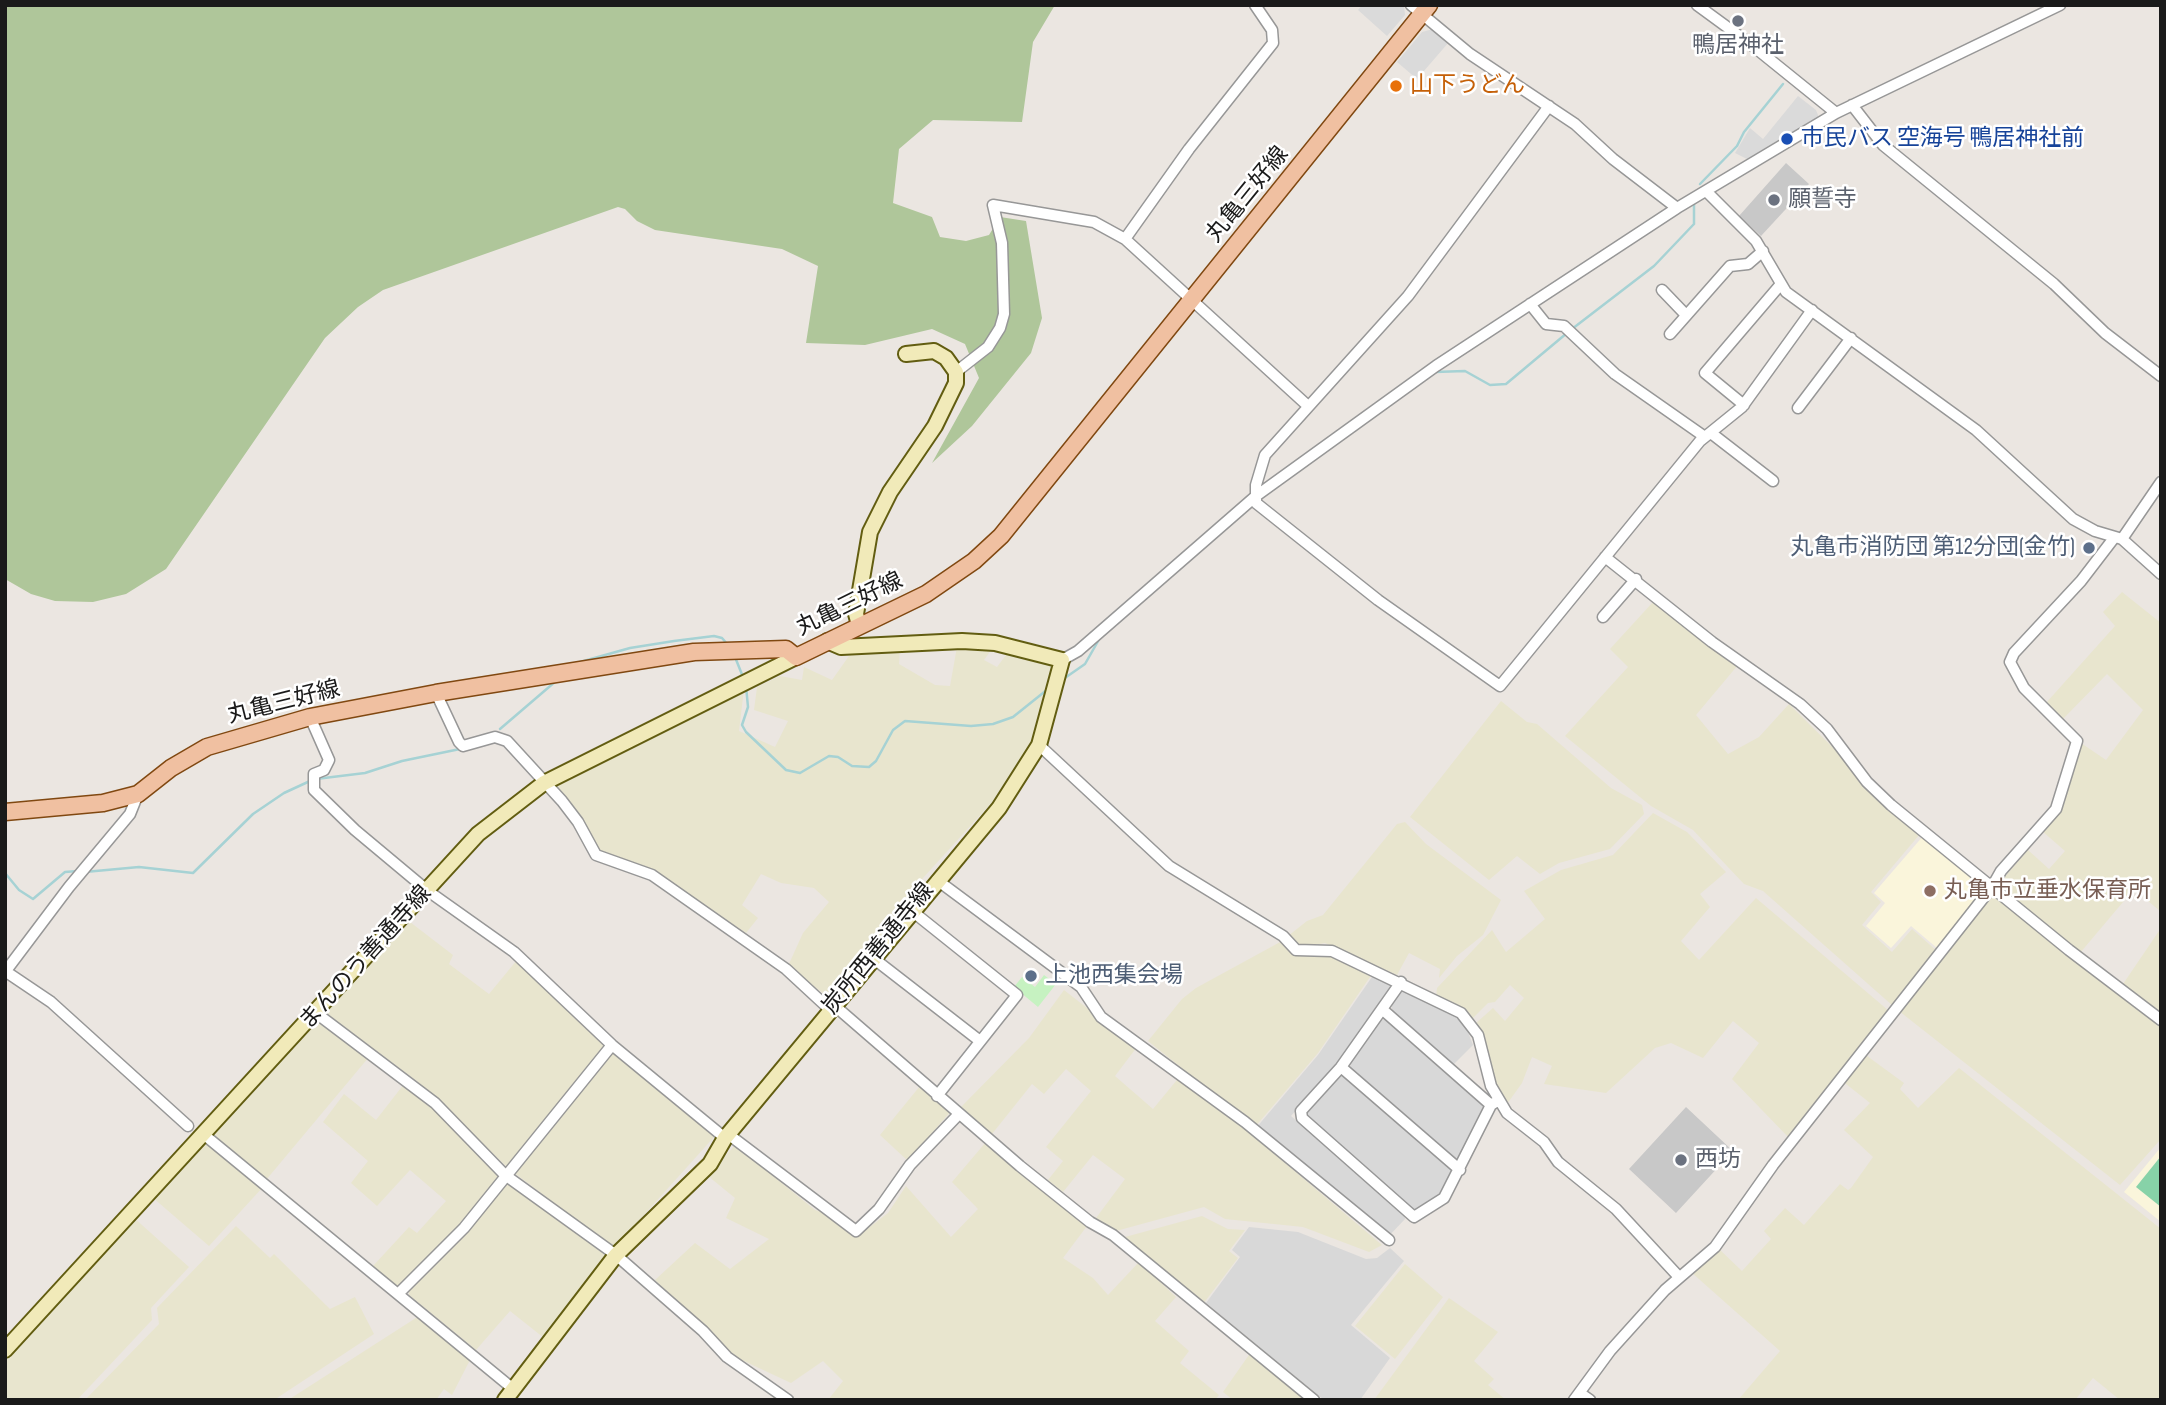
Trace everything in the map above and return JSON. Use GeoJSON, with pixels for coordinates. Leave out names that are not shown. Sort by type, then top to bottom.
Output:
{"type":"FeatureCollection","features":[{"type":"Feature","properties":{"kind":"main road","name":"丸亀三好線"},"geometry":{"type":"LineString","coordinates":[[5,812],[103,803],[138,794],[171,768],[207,747],[310,717],[436,693],[694,652],[786,649],[796,657],[948,580],[1001,536],[1192,299],[1420,8]]}},
{"type":"Feature","properties":{"kind":"main road"},"geometry":{"type":"LineString","coordinates":[[859,625],[856,614],[870,532],[890,492],[955,390],[956,372],[946,358],[934,351],[906,354]]}},
{"type":"Feature","properties":{"kind":"main road"},"geometry":{"type":"LineString","coordinates":[[827,641],[841,647],[962,640],[995,643],[1062,660]]}},
{"type":"Feature","properties":{"kind":"main road","name":"まんのう善通寺線"},"geometry":{"type":"LineString","coordinates":[[5,1350],[478,834],[544,783],[796,657]]}},
{"type":"Feature","properties":{"kind":"main road","name":"炭所西善通寺線"},"geometry":{"type":"LineString","coordinates":[[509,1394],[616,1255],[710,1164],[727,1136],[999,808],[1025,771],[1039,745],[1062,660]]}},
{"type":"Feature","properties":{"kind":"street"},"geometry":{"type":"LineString","coordinates":[[1125,239],[1189,149],[1273,43],[1272,30],[1255,5]]}},
{"type":"Feature","properties":{"kind":"street"},"geometry":{"type":"LineString","coordinates":[[1062,660],[1078,651],[1256,499],[1436,366],[1530,304],[1677,208],[1836,113],[2060,5]]}},
{"type":"Feature","properties":{"kind":"street"},"geometry":{"type":"LineString","coordinates":[[1701,7],[1836,113]]}},
{"type":"Feature","properties":{"kind":"street"},"geometry":{"type":"LineString","coordinates":[[1420,8],[1471,54],[1549,106],[1677,208]]}},
{"type":"Feature","properties":{"kind":"street"},"geometry":{"type":"LineString","coordinates":[[1852,105],[1883,145],[2054,284],[2105,333],[2161,376]]}},
{"type":"Feature","properties":{"kind":"street"},"geometry":{"type":"LineString","coordinates":[[1256,499],[1256,485],[1265,455],[1308,406],[1341,374],[1408,296],[1549,106]]}},
{"type":"Feature","properties":{"kind":"street"},"geometry":{"type":"LineString","coordinates":[[1707,192],[1763,251],[1786,292],[1976,430],[2073,519],[2118,539],[2161,574]]}},
{"type":"Feature","properties":{"kind":"street"},"geometry":{"type":"LineString","coordinates":[[956,372],[988,347],[1000,328],[1004,314],[1002,243],[993,205],[1094,222],[1125,239],[1308,406]]}},
{"type":"Feature","properties":{"kind":"street"},"geometry":{"type":"LineString","coordinates":[[1670,334],[1730,266],[1748,264],[1763,251]]}},
{"type":"Feature","properties":{"kind":"street"},"geometry":{"type":"LineString","coordinates":[[1744,405],[1705,373],[1781,284]]}},
{"type":"Feature","properties":{"kind":"street"},"geometry":{"type":"LineString","coordinates":[[1662,290],[1686,315]]}},
{"type":"Feature","properties":{"kind":"street"},"geometry":{"type":"LineString","coordinates":[[1530,304],[1546,324],[1564,326],[1615,374],[1773,481]]}},
{"type":"Feature","properties":{"kind":"street"},"geometry":{"type":"LineString","coordinates":[[1256,499],[1378,600],[1500,687],[1708,435],[1744,405],[1812,310]]}},
{"type":"Feature","properties":{"kind":"street"},"geometry":{"type":"LineString","coordinates":[[1798,408],[1851,338]]}},
{"type":"Feature","properties":{"kind":"street"},"geometry":{"type":"LineString","coordinates":[[1590,1400],[1577,1396],[1610,1351],[1679,1277],[1715,1247],[1773,1165],[1992,887],[2001,871],[2056,809],[2077,740],[2024,688],[2010,662],[2014,653],[2118,539],[2161,482]]}},
{"type":"Feature","properties":{"kind":"street"},"geometry":{"type":"LineString","coordinates":[[1605,557],[1712,642],[1800,704],[1827,729],[1875,790],[1953,858],[2122,993],[2161,1020]]}},
{"type":"Feature","properties":{"kind":"street"},"geometry":{"type":"LineString","coordinates":[[1603,617],[1636,579]]}},
{"type":"Feature","properties":{"kind":"street"},"geometry":{"type":"LineString","coordinates":[[436,693],[463,746],[495,737],[507,741],[578,822],[596,855],[652,875],[786,970],[826,1006],[835,1006],[937,1096],[1314,1400]]}},
{"type":"Feature","properties":{"kind":"street"},"geometry":{"type":"LineString","coordinates":[[310,717],[330,760],[324,770],[314,774],[314,790],[355,830],[428,891],[514,952],[612,1045],[727,1136],[856,1231],[879,1209],[910,1165],[959,1114]]}},
{"type":"Feature","properties":{"kind":"street"},"geometry":{"type":"LineString","coordinates":[[1039,745],[1169,866],[1283,936],[1296,950],[1332,951],[1401,982],[1461,1013],[1471,1023],[1494,1103],[1444,1198],[1414,1217],[1302,1118],[1301,1111],[1341,1067],[1401,982]]}},
{"type":"Feature","properties":{"kind":"street"},"geometry":{"type":"LineString","coordinates":[[138,794],[130,814],[77,877],[5,972],[51,1002],[188,1126]]}},
{"type":"Feature","properties":{"kind":"street"},"geometry":{"type":"LineString","coordinates":[[937,880],[1081,987],[1101,1017],[1245,1122],[1389,1240]]}},
{"type":"Feature","properties":{"kind":"street"},"geometry":{"type":"LineString","coordinates":[[912,911],[1017,995],[937,1096]]}},
{"type":"Feature","properties":{"kind":"street"},"geometry":{"type":"LineString","coordinates":[[873,958],[980,1041]]}},
{"type":"Feature","properties":{"kind":"street"},"geometry":{"type":"LineString","coordinates":[[1382,1010],[1544,1142],[1558,1161],[1616,1209],[1679,1277]]}},
{"type":"Feature","properties":{"kind":"street"},"geometry":{"type":"LineString","coordinates":[[316,1013],[435,1102],[505,1174],[616,1255],[703,1331],[727,1357],[788,1400]]}},
{"type":"Feature","properties":{"kind":"street"},"geometry":{"type":"LineString","coordinates":[[399,1293],[464,1228],[612,1045]]}},
{"type":"Feature","properties":{"kind":"street"},"geometry":{"type":"LineString","coordinates":[[1341,1067],[1460,1170]]}},
{"type":"Feature","properties":{"kind":"street"},"geometry":{"type":"LineString","coordinates":[[202,1133],[399,1293],[509,1394]]}},
{"type":"Feature","properties":{"kind":"shaded area"},"geometry":{"type":"Polygon","coordinates":[[[1362,5],[1404,5],[1405,15],[1387,36],[1358,10],[1362,5]]]}},
{"type":"Feature","properties":{"kind":"shaded area"},"geometry":{"type":"Polygon","coordinates":[[[1433,29],[1449,42],[1417,79],[1397,62],[1422,32],[1433,29]]]}},
{"type":"Feature","properties":{"kind":"shaded area"},"geometry":{"type":"Polygon","coordinates":[[[1798,96],[1816,110],[1820,120],[1747,159],[1735,153],[1750,128],[1763,139],[1798,96]]]}},
{"type":"Feature","properties":{"kind":"shaded area","name":"願誓寺"},"geometry":{"type":"Polygon","coordinates":[[[1786,163],[1809,184],[1761,236],[1739,216],[1786,163]]]}},
{"type":"Feature","properties":{"kind":"shaded area"},"geometry":{"type":"Polygon","coordinates":[[[2122,592],[2161,623],[2161,912],[2134,889],[2080,953],[2002,889],[2002,880],[2028,850],[2049,869],[2065,851],[2042,831],[2081,743],[2106,760],[2143,710],[2107,674],[2062,720],[2046,703],[2115,626],[2103,612],[2122,592]]]}},
{"type":"Feature","properties":{"kind":"shaded area"},"geometry":{"type":"Polygon","coordinates":[[[1653,602],[1738,665],[1696,715],[1728,754],[1759,737],[1789,704],[1920,834],[1871,892],[1881,902],[1862,925],[1892,952],[1912,929],[1937,951],[1893,1006],[1763,891],[1744,884],[1693,830],[1651,806],[1565,736],[1628,667],[1610,649],[1653,602]]]}},
{"type":"Feature","properties":{"kind":"shaded area"},"geometry":{"type":"Polygon","coordinates":[[[856,646],[900,648],[899,664],[935,685],[950,686],[957,647],[992,649],[984,660],[997,667],[1009,651],[1054,664],[1041,726],[1028,754],[992,802],[923,878],[875,945],[829,998],[788,966],[803,933],[829,902],[814,888],[781,883],[761,874],[742,905],[758,918],[746,933],[654,871],[600,853],[554,787],[584,768],[744,689],[739,731],[775,747],[788,721],[754,710],[757,687],[780,676],[802,680],[804,667],[832,680],[856,646]]]}},
{"type":"Feature","properties":{"kind":"shaded area"},"geometry":{"type":"Polygon","coordinates":[[[1501,701],[1527,722],[1537,724],[1611,788],[1642,805],[1644,814],[1610,849],[1559,863],[1540,874],[1517,856],[1489,880],[1410,817],[1501,701]]]}},
{"type":"Feature","properties":{"kind":"shaded area"},"geometry":{"type":"Polygon","coordinates":[[[1653,813],[1687,832],[1726,872],[1700,894],[1710,907],[1681,941],[1699,960],[1756,898],[1889,1011],[1790,1139],[1732,1079],[1759,1043],[1733,1021],[1703,1058],[1671,1043],[1655,1048],[1606,1093],[1544,1084],[1552,1066],[1532,1057],[1522,1083],[1507,1104],[1496,1085],[1483,1032],[1476,1023],[1493,1008],[1505,1021],[1524,998],[1510,985],[1495,1002],[1488,1003],[1472,1019],[1436,997],[1437,988],[1492,930],[1506,952],[1545,919],[1524,891],[1561,870],[1613,855],[1653,813]]]}},
{"type":"Feature","properties":{"kind":"shaded area"},"geometry":{"type":"Polygon","coordinates":[[[1405,822],[1426,844],[1501,900],[1483,935],[1457,956],[1439,978],[1440,969],[1409,953],[1397,975],[1325,943],[1303,947],[1288,936],[1307,921],[1323,915],[1397,824],[1405,822]]]}},
{"type":"Feature","properties":{"kind":"shaded area","name":"丸亀市立垂水保育所"},"geometry":{"type":"Polygon","coordinates":[[[1924,835],[1987,890],[1937,948],[1911,926],[1891,948],[1866,926],[1885,903],[1874,893],[1924,835]]]}},
{"type":"Feature","properties":{"kind":"shaded area"},"geometry":{"type":"Polygon","coordinates":[[[1995,893],[2161,1025],[2161,1139],[2120,1185],[1899,1011],[1995,893]]]}},
{"type":"Feature","properties":{"kind":"shaded area"},"geometry":{"type":"Polygon","coordinates":[[[410,922],[453,955],[449,964],[489,994],[517,960],[603,1043],[605,1048],[507,1167],[418,1082],[326,1013],[410,922]]]}},
{"type":"Feature","properties":{"kind":"shaded area"},"geometry":{"type":"Polygon","coordinates":[[[2161,928],[2161,1014],[2123,984],[2161,928]]]}},
{"type":"Feature","properties":{"kind":"shaded area"},"geometry":{"type":"Polygon","coordinates":[[[1282,941],[1294,956],[1323,953],[1372,974],[1318,1053],[1255,1127],[1148,1041],[1182,999],[1196,988],[1282,941]]]}},
{"type":"Feature","properties":{"kind":"shaded area"},"geometry":{"type":"Polygon","coordinates":[[[1374,974],[1389,982],[1391,987],[1349,1050],[1291,1116],[1404,1213],[1405,1219],[1386,1239],[1256,1128],[1318,1055],[1374,974]]]}},
{"type":"Feature","properties":{"kind":"shaded area"},"geometry":{"type":"Polygon","coordinates":[[[1064,990],[1137,1047],[1115,1076],[1153,1109],[1181,1075],[1382,1245],[1369,1252],[1303,1227],[1225,1219],[1204,1207],[1116,1231],[1096,1218],[1125,1179],[1093,1155],[1063,1192],[1048,1180],[1063,1161],[1046,1147],[1091,1091],[1066,1069],[1044,1094],[1032,1084],[992,1134],[961,1107],[1029,1038],[1064,990]]]}},
{"type":"Feature","properties":{"kind":"shaded area"},"geometry":{"type":"Polygon","coordinates":[[[1403,990],[1457,1016],[1466,1027],[1473,1045],[1453,1065],[1393,1013],[1391,1004],[1403,990]]]}},
{"type":"Feature","properties":{"kind":"shaded area"},"geometry":{"type":"Polygon","coordinates":[[[1387,1019],[1484,1103],[1485,1112],[1463,1158],[1455,1159],[1350,1069],[1351,1059],[1381,1020],[1387,1019]]]}},
{"type":"Feature","properties":{"kind":"shaded area"},"geometry":{"type":"Polygon","coordinates":[[[317,1020],[369,1057],[266,1180],[211,1136],[317,1020]]]}},
{"type":"Feature","properties":{"kind":"shaded area"},"geometry":{"type":"Polygon","coordinates":[[[611,1052],[715,1136],[614,1248],[513,1172],[611,1052]]]}},
{"type":"Feature","properties":{"kind":"shaded area"},"geometry":{"type":"Polygon","coordinates":[[[1863,1053],[1904,1083],[1900,1089],[1918,1108],[1959,1068],[2161,1229],[2161,1400],[2120,1400],[2093,1378],[2075,1400],[1738,1400],[1780,1351],[1691,1272],[1718,1248],[1742,1271],[1771,1239],[1764,1231],[1785,1208],[1804,1225],[1840,1184],[1848,1190],[1851,1188],[1873,1157],[1844,1130],[1870,1103],[1841,1080],[1863,1053]]]}},
{"type":"Feature","properties":{"kind":"shaded area"},"geometry":{"type":"Polygon","coordinates":[[[1344,1075],[1452,1168],[1453,1173],[1443,1195],[1424,1209],[1411,1209],[1308,1116],[1307,1111],[1344,1075]]]}},
{"type":"Feature","properties":{"kind":"shaded area"},"geometry":{"type":"Polygon","coordinates":[[[404,1084],[431,1105],[500,1178],[462,1228],[399,1288],[373,1266],[409,1227],[417,1233],[446,1201],[410,1170],[377,1206],[351,1183],[368,1161],[323,1122],[344,1094],[376,1120],[404,1084]]]}},
{"type":"Feature","properties":{"kind":"shaded area"},"geometry":{"type":"Polygon","coordinates":[[[920,1086],[951,1111],[908,1161],[880,1135],[920,1086]]]}},
{"type":"Feature","properties":{"kind":"shaded area","name":"西坊"},"geometry":{"type":"Polygon","coordinates":[[[1686,1107],[1733,1151],[1676,1213],[1629,1169],[1686,1107]]]}},
{"type":"Feature","properties":{"kind":"shaded area"},"geometry":{"type":"Polygon","coordinates":[[[206,1140],[263,1187],[209,1246],[152,1197],[206,1140]]]}},
{"type":"Feature","properties":{"kind":"shaded area"},"geometry":{"type":"Polygon","coordinates":[[[986,1142],[1087,1226],[1063,1258],[1093,1278],[1108,1295],[1139,1262],[1176,1297],[1155,1321],[1189,1351],[1180,1363],[1219,1395],[1215,1400],[828,1400],[843,1381],[823,1361],[791,1383],[729,1354],[655,1280],[695,1243],[730,1269],[769,1239],[726,1218],[735,1198],[708,1176],[735,1145],[815,1210],[858,1236],[888,1213],[906,1186],[951,1237],[978,1209],[952,1182],[986,1142]]]}},
{"type":"Feature","properties":{"kind":"shaded area"},"geometry":{"type":"Polygon","coordinates":[[[2161,1147],[2161,1222],[2124,1192],[2161,1147]]]}},
{"type":"Feature","properties":{"kind":"shaded area"},"geometry":{"type":"Polygon","coordinates":[[[510,1181],[608,1252],[608,1257],[544,1338],[510,1311],[476,1350],[409,1295],[409,1289],[510,1181]]]}},
{"type":"Feature","properties":{"kind":"shaded area"},"geometry":{"type":"Polygon","coordinates":[[[1202,1216],[1228,1229],[1245,1230],[1229,1251],[1238,1258],[1203,1304],[1125,1237],[1202,1216]]]}},
{"type":"Feature","properties":{"kind":"shaded area"},"geometry":{"type":"Polygon","coordinates":[[[133,1217],[189,1267],[151,1308],[152,1320],[77,1400],[5,1398],[5,1358],[133,1217]]]}},
{"type":"Feature","properties":{"kind":"shaded area"},"geometry":{"type":"Polygon","coordinates":[[[236,1226],[270,1258],[274,1254],[330,1309],[355,1297],[374,1334],[274,1400],[85,1400],[159,1324],[157,1308],[236,1226]]]}},
{"type":"Feature","properties":{"kind":"shaded area"},"geometry":{"type":"Polygon","coordinates":[[[1249,1227],[1298,1232],[1366,1259],[1377,1258],[1390,1248],[1404,1261],[1351,1325],[1390,1358],[1360,1400],[1324,1400],[1206,1303],[1240,1257],[1232,1250],[1249,1227]]]}},
{"type":"Feature","properties":{"kind":"shaded area"},"geometry":{"type":"Polygon","coordinates":[[[1405,1264],[1443,1297],[1395,1359],[1355,1326],[1405,1264]]]}},
{"type":"Feature","properties":{"kind":"shaded area"},"geometry":{"type":"Polygon","coordinates":[[[1449,1298],[1498,1332],[1474,1361],[1494,1379],[1488,1385],[1506,1400],[1374,1400],[1449,1298]]]}},
{"type":"Feature","properties":{"kind":"shaded area"},"geometry":{"type":"Polygon","coordinates":[[[419,1316],[470,1360],[452,1395],[444,1389],[436,1400],[288,1400],[419,1316]]]}},
{"type":"Feature","properties":{"kind":"shaded area"},"geometry":{"type":"Polygon","coordinates":[[[1251,1352],[1309,1400],[1233,1400],[1223,1392],[1251,1352]]]}},
{"type":"Feature","properties":{"kind":"green space"},"geometry":{"type":"Polygon","coordinates":[[[5,5],[1055,5],[1033,42],[1022,122],[933,120],[899,149],[893,203],[932,217],[940,237],[966,241],[989,235],[1000,217],[1026,221],[1042,318],[1031,353],[972,426],[932,463],[979,378],[965,344],[932,329],[865,345],[806,343],[818,266],[782,249],[655,230],[618,207],[383,290],[358,307],[325,338],[166,569],[126,594],[93,602],[55,601],[31,594],[5,579],[5,5]]]}},
{"type":"Feature","properties":{"kind":"green space"},"geometry":{"type":"Polygon","coordinates":[[[1044,975],[1056,984],[1038,1007],[1014,987],[1022,977],[1035,987],[1044,975]]]}},
{"type":"Feature","properties":{"kind":"green space"},"geometry":{"type":"Polygon","coordinates":[[[2161,1156],[2161,1207],[2136,1187],[2161,1156]]]}},
{"type":"Feature","properties":{"kind":"waterway"},"geometry":{"type":"LineString","coordinates":[[1700,184],[1737,146],[1744,132],[1783,84]]}},
{"type":"Feature","properties":{"kind":"waterway"},"geometry":{"type":"LineString","coordinates":[[1572,329],[1654,266],[1694,224],[1694,202]]}},
{"type":"Feature","properties":{"kind":"waterway"},"geometry":{"type":"LineString","coordinates":[[1435,372],[1465,371],[1490,385],[1506,384],[1567,333]]}},
{"type":"Feature","properties":{"kind":"waterway"},"geometry":{"type":"LineString","coordinates":[[573,664],[630,648],[714,636],[722,638],[728,645]]}},
{"type":"Feature","properties":{"kind":"waterway"},"geometry":{"type":"LineString","coordinates":[[1062,680],[1085,664],[1101,636]]}},
{"type":"Feature","properties":{"kind":"waterway"},"geometry":{"type":"LineString","coordinates":[[735,657],[743,677]]}},
{"type":"Feature","properties":{"kind":"waterway"},"geometry":{"type":"LineString","coordinates":[[500,729],[556,681]]}},
{"type":"Feature","properties":{"kind":"waterway"},"geometry":{"type":"LineString","coordinates":[[746,686],[748,707],[742,725],[746,732],[786,770],[800,773],[829,756],[838,757],[852,766],[869,767],[876,761],[893,730],[905,721],[971,726],[993,724],[1013,717],[1048,689]]}},
{"type":"Feature","properties":{"kind":"waterway"},"geometry":{"type":"LineString","coordinates":[[316,779],[365,773],[402,761],[460,749]]}},
{"type":"Feature","properties":{"kind":"waterway"},"geometry":{"type":"LineString","coordinates":[[85,872],[139,867],[193,873],[253,814],[284,793],[310,781]]}},
{"type":"Feature","properties":{"kind":"waterway"},"geometry":{"type":"LineString","coordinates":[[5,873],[19,890],[33,899],[65,872],[78,871]]}},
{"type":"Feature","properties":{"kind":"place","name":"鴨居神社"},"geometry":{"type":"Point","coordinates":[1738,21]}},
{"type":"Feature","properties":{"kind":"place","name":"山下うどん"},"geometry":{"type":"Point","coordinates":[1396,86]}},
{"type":"Feature","properties":{"kind":"place","name":"市民バス 空海号 鴨居神社前"},"geometry":{"type":"Point","coordinates":[1787,139]}},
{"type":"Feature","properties":{"kind":"place","name":"願誓寺"},"geometry":{"type":"Point","coordinates":[1774,200]}},
{"type":"Feature","properties":{"kind":"place","name":"丸亀市消防団 第12分団(金竹)"},"geometry":{"type":"Point","coordinates":[2089,548]}},
{"type":"Feature","properties":{"kind":"place","name":"丸亀市立垂水保育所"},"geometry":{"type":"Point","coordinates":[1930,891]}},
{"type":"Feature","properties":{"kind":"place","name":"上池西集会場"},"geometry":{"type":"Point","coordinates":[1031,976]}},
{"type":"Feature","properties":{"kind":"place","name":"西坊"},"geometry":{"type":"Point","coordinates":[1681,1160]}}]}
